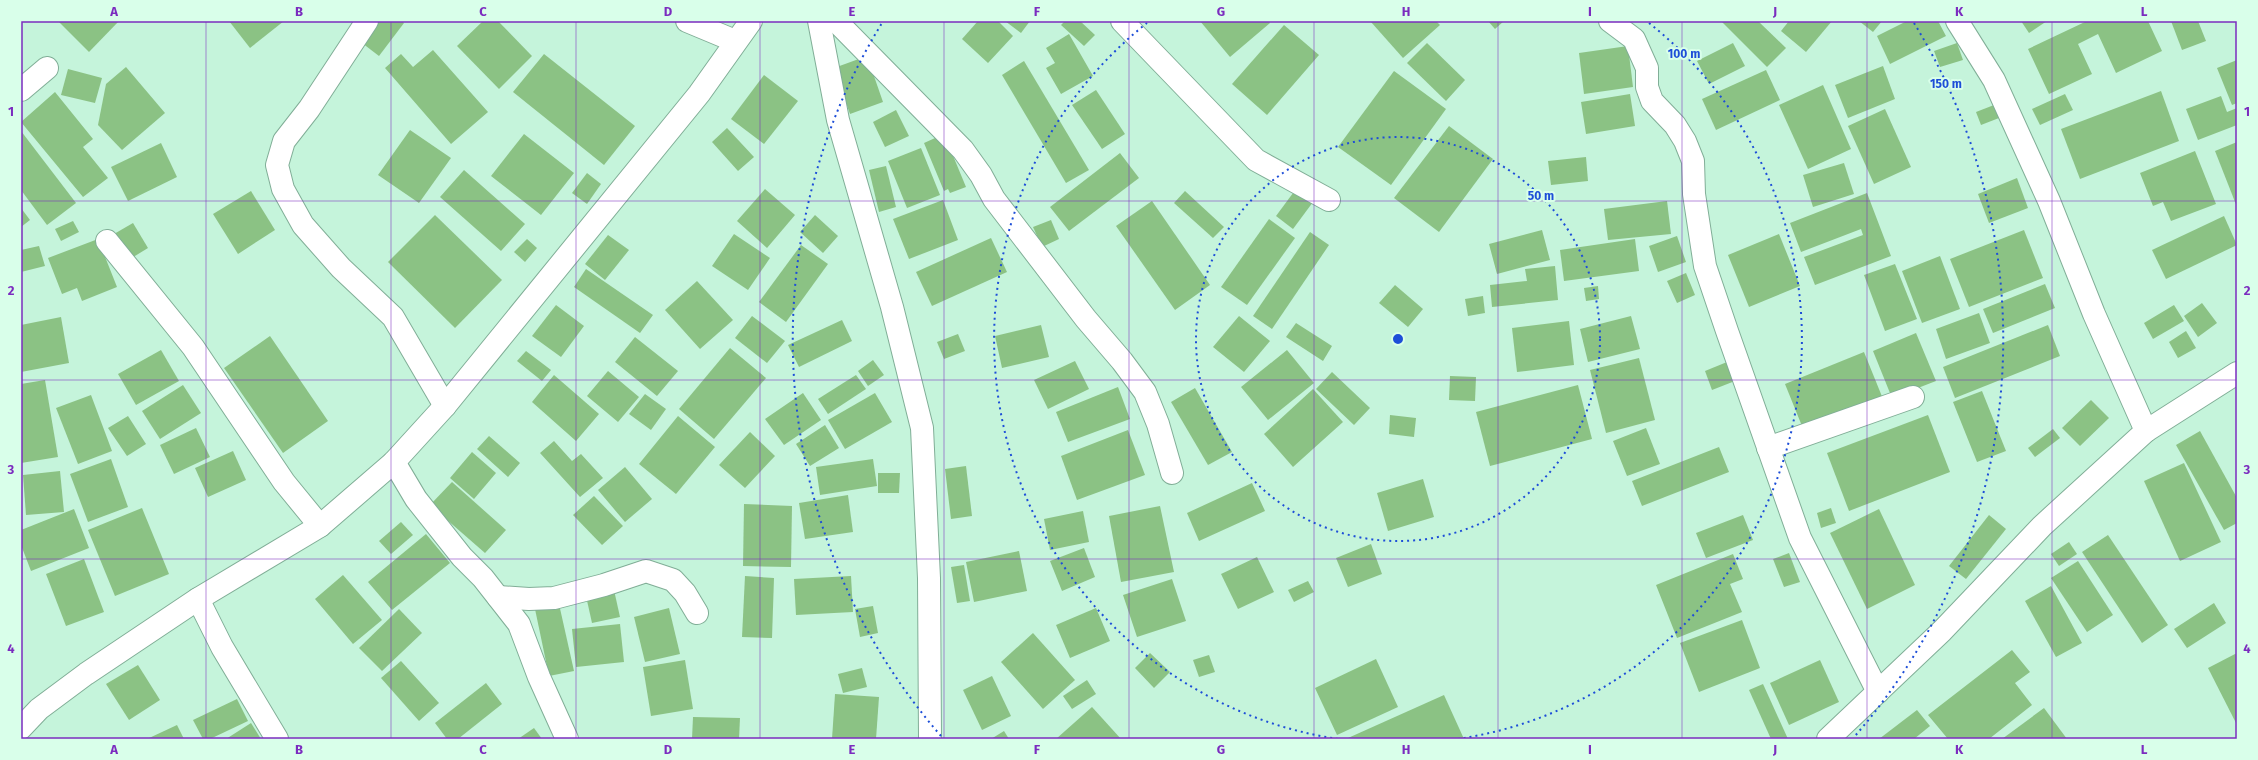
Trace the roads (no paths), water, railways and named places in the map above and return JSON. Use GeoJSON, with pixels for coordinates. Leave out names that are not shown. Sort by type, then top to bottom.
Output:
{"type":"FeatureCollection","features":[{"type":"Feature","properties":{"kind":"street"},"geometry":{"type":"LineString","coordinates":[[367,21],[309,109],[284,141],[277,165],[283,189],[303,225],[341,268],[393,317],[446,406]]}},
{"type":"Feature","properties":{"kind":"street"},"geometry":{"type":"LineString","coordinates":[[687,21],[735,41]]}},
{"type":"Feature","properties":{"kind":"street"},"geometry":{"type":"LineString","coordinates":[[21,728],[39,709],[86,674],[198,599],[320,526],[394,462],[446,406],[699,94],[735,41],[751,21]]}},
{"type":"Feature","properties":{"kind":"street"},"geometry":{"type":"LineString","coordinates":[[819,21],[838,120],[892,307],[922,428],[929,578],[930,739]]}},
{"type":"Feature","properties":{"kind":"street"},"geometry":{"type":"LineString","coordinates":[[836,21],[963,150],[981,175],[994,199],[1086,320],[1122,361],[1145,392],[1158,424],[1172,473]]}},
{"type":"Feature","properties":{"kind":"street"},"geometry":{"type":"LineString","coordinates":[[1610,21],[1634,38],[1647,68],[1647,87],[1652,101],[1675,125],[1686,141],[1693,161],[1694,194],[1705,266],[1768,448],[1800,538],[1878,692]]}},
{"type":"Feature","properties":{"kind":"street"},"geometry":{"type":"LineString","coordinates":[[1957,21],[1997,87],[2049,201],[2094,314],[2146,431]]}},
{"type":"Feature","properties":{"kind":"street"},"geometry":{"type":"LineString","coordinates":[[1130,23],[1256,160],[1329,200]]}},
{"type":"Feature","properties":{"kind":"street"},"geometry":{"type":"LineString","coordinates":[[21,90],[47,68]]}},
{"type":"Feature","properties":{"kind":"street"},"geometry":{"type":"LineString","coordinates":[[107,241],[193,347],[284,482],[320,526]]}},
{"type":"Feature","properties":{"kind":"street"},"geometry":{"type":"LineString","coordinates":[[1828,739],[1942,631],[2042,526],[2146,431],[2237,373]]}},
{"type":"Feature","properties":{"kind":"street"},"geometry":{"type":"LineString","coordinates":[[1768,448],[1913,397]]}},
{"type":"Feature","properties":{"kind":"street"},"geometry":{"type":"LineString","coordinates":[[394,462],[416,499],[462,557],[498,596],[519,624],[539,677],[567,739]]}},
{"type":"Feature","properties":{"kind":"street"},"geometry":{"type":"LineString","coordinates":[[498,596],[529,599],[554,598],[604,585],[646,571],[673,580],[685,593],[698,613]]}},
{"type":"Feature","properties":{"kind":"street"},"geometry":{"type":"LineString","coordinates":[[198,599],[222,647],[277,739]]}}]}
